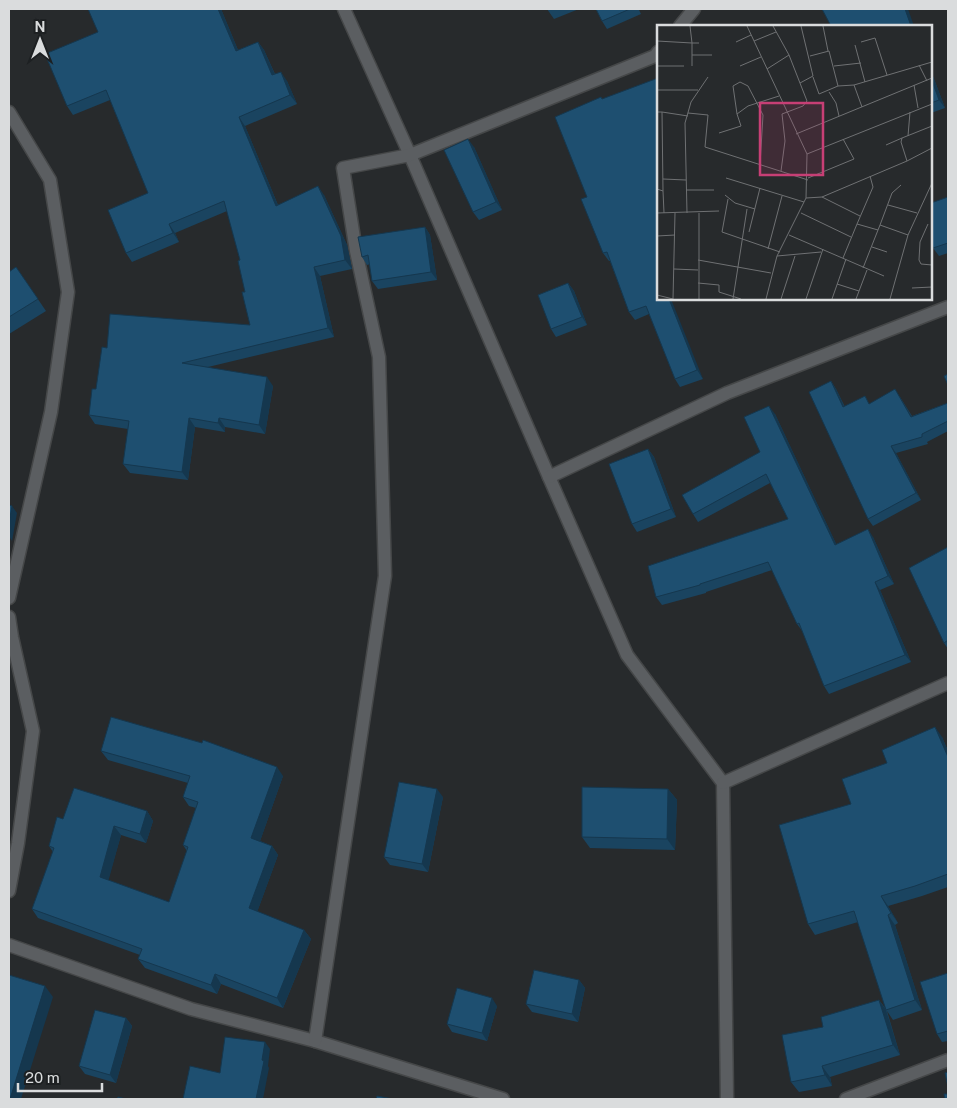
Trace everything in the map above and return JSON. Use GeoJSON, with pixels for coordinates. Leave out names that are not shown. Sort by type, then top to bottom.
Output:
{"type":"FeatureCollection","features":[{"type":"Feature","properties":{"kind":"street"},"geometry":{"type":"LineString","coordinates":[[344,9],[410,155],[627,655],[723,783],[727,1099]]}},
{"type":"Feature","properties":{"kind":"street"},"geometry":{"type":"LineString","coordinates":[[681,25],[694,9]]}},
{"type":"Feature","properties":{"kind":"street"},"geometry":{"type":"LineString","coordinates":[[315,1040],[385,576],[379,357],[356,251],[343,168],[410,155],[655,56],[657,53]]}},
{"type":"Feature","properties":{"kind":"street"},"geometry":{"type":"LineString","coordinates":[[9,112],[50,180],[68,292],[51,412],[9,598]]}},
{"type":"Feature","properties":{"kind":"street"},"geometry":{"type":"LineString","coordinates":[[549,477],[727,392],[948,307]]}},
{"type":"Feature","properties":{"kind":"street"},"geometry":{"type":"LineString","coordinates":[[9,617],[34,731],[9,891]]}},
{"type":"Feature","properties":{"kind":"street"},"geometry":{"type":"LineString","coordinates":[[723,783],[948,683]]}},
{"type":"Feature","properties":{"kind":"street"},"geometry":{"type":"LineString","coordinates":[[9,944],[191,1009],[315,1040],[503,1099]]}},
{"type":"Feature","properties":{"kind":"street"},"geometry":{"type":"LineString","coordinates":[[846,1099],[948,1060]]}},
{"type":"Feature","properties":{"kind":"building"},"geometry":{"type":"Polygon","coordinates":[[[88,9],[218,9],[236,51],[258,42],[272,75],[281,72],[290,95],[239,117],[276,206],[318,186],[341,236],[345,260],[314,267],[328,328],[182,363],[267,377],[259,425],[219,418],[218,423],[189,418],[182,472],[123,464],[129,421],[89,415],[92,389],[96,389],[102,347],[107,348],[110,314],[250,325],[242,292],[245,292],[238,261],[240,260],[224,201],[169,224],[173,233],[126,253],[108,210],[148,193],[106,90],[67,106],[45,54],[98,32],[88,9]]]}},
{"type":"Feature","properties":{"kind":"building"},"geometry":{"type":"Polygon","coordinates":[[[596,9],[630,9],[602,21],[596,9]]]}},
{"type":"Feature","properties":{"kind":"building"},"geometry":{"type":"Polygon","coordinates":[[[822,9],[905,9],[911,25],[830,25],[822,9]]]}},
{"type":"Feature","properties":{"kind":"building"},"geometry":{"type":"Polygon","coordinates":[[[657,78],[657,300],[669,300],[697,370],[675,379],[646,306],[629,312],[607,252],[603,253],[581,199],[587,197],[555,117],[601,97],[602,99],[657,78]]]}},
{"type":"Feature","properties":{"kind":"building"},"geometry":{"type":"Polygon","coordinates":[[[932,81],[939,100],[932,103],[932,81]]]}},
{"type":"Feature","properties":{"kind":"building"},"geometry":{"type":"Polygon","coordinates":[[[468,139],[496,202],[473,212],[444,150],[468,139]]]}},
{"type":"Feature","properties":{"kind":"building"},"geometry":{"type":"Polygon","coordinates":[[[948,197],[948,243],[933,248],[932,244],[932,203],[948,197]]]}},
{"type":"Feature","properties":{"kind":"building"},"geometry":{"type":"Polygon","coordinates":[[[425,227],[431,272],[372,281],[368,255],[362,257],[358,237],[425,227]]]}},
{"type":"Feature","properties":{"kind":"building"},"geometry":{"type":"Polygon","coordinates":[[[16,267],[38,299],[9,317],[9,272],[16,267]]]}},
{"type":"Feature","properties":{"kind":"building"},"geometry":{"type":"Polygon","coordinates":[[[568,283],[582,317],[551,329],[538,295],[568,283]]]}},
{"type":"Feature","properties":{"kind":"building"},"geometry":{"type":"Polygon","coordinates":[[[948,374],[948,385],[944,376],[948,374]]]}},
{"type":"Feature","properties":{"kind":"building"},"geometry":{"type":"Polygon","coordinates":[[[831,381],[843,407],[865,396],[869,404],[895,389],[911,417],[948,403],[948,421],[922,434],[922,437],[891,446],[916,493],[868,519],[809,392],[831,381]]]}},
{"type":"Feature","properties":{"kind":"building"},"geometry":{"type":"Polygon","coordinates":[[[769,406],[835,545],[868,529],[888,576],[875,582],[905,655],[824,686],[799,623],[797,624],[768,562],[700,585],[656,597],[648,566],[788,519],[766,474],[693,514],[682,495],[760,452],[744,417],[769,406]]]}},
{"type":"Feature","properties":{"kind":"building"},"geometry":{"type":"Polygon","coordinates":[[[648,449],[671,509],[632,524],[609,464],[648,449]]]}},
{"type":"Feature","properties":{"kind":"building"},"geometry":{"type":"Polygon","coordinates":[[[9,505],[12,506],[9,523],[9,505]]]}},
{"type":"Feature","properties":{"kind":"building"},"geometry":{"type":"Polygon","coordinates":[[[948,547],[948,640],[944,643],[909,568],[948,547]]]}},
{"type":"Feature","properties":{"kind":"building"},"geometry":{"type":"Polygon","coordinates":[[[111,717],[202,743],[203,740],[277,767],[251,838],[272,846],[249,908],[304,930],[277,998],[215,974],[211,985],[138,959],[142,949],[32,909],[54,848],[49,846],[57,817],[63,819],[74,788],[147,811],[140,834],[114,826],[100,877],[169,902],[188,847],[183,845],[198,802],[183,797],[190,776],[101,751],[111,717]]]}},
{"type":"Feature","properties":{"kind":"building"},"geometry":{"type":"Polygon","coordinates":[[[935,727],[948,757],[948,874],[881,896],[891,913],[888,915],[915,1000],[886,1010],[854,911],[808,924],[779,825],[851,804],[842,779],[887,763],[882,750],[935,727]]]}},
{"type":"Feature","properties":{"kind":"building"},"geometry":{"type":"Polygon","coordinates":[[[399,782],[437,789],[422,864],[384,857],[399,782]]]}},
{"type":"Feature","properties":{"kind":"building"},"geometry":{"type":"Polygon","coordinates":[[[582,787],[668,789],[667,839],[582,837],[582,787]]]}},
{"type":"Feature","properties":{"kind":"building"},"geometry":{"type":"Polygon","coordinates":[[[534,970],[579,980],[572,1014],[526,1004],[534,970]]]}},
{"type":"Feature","properties":{"kind":"building"},"geometry":{"type":"Polygon","coordinates":[[[948,973],[948,1031],[937,1034],[920,982],[948,973]]]}},
{"type":"Feature","properties":{"kind":"building"},"geometry":{"type":"Polygon","coordinates":[[[9,975],[45,986],[10,1099],[9,1099],[9,975]]]}},
{"type":"Feature","properties":{"kind":"building"},"geometry":{"type":"Polygon","coordinates":[[[457,988],[492,998],[482,1033],[447,1024],[457,988]]]}},
{"type":"Feature","properties":{"kind":"building"},"geometry":{"type":"Polygon","coordinates":[[[879,1000],[893,1045],[822,1066],[825,1075],[791,1082],[782,1035],[823,1027],[821,1017],[879,1000]]]}},
{"type":"Feature","properties":{"kind":"building"},"geometry":{"type":"Polygon","coordinates":[[[95,1010],[126,1018],[110,1075],[79,1066],[95,1010]]]}},
{"type":"Feature","properties":{"kind":"building"},"geometry":{"type":"Polygon","coordinates":[[[225,1037],[265,1042],[262,1060],[264,1061],[256,1099],[183,1099],[190,1066],[220,1073],[225,1037]]]}},
{"type":"Feature","properties":{"kind":"building"},"geometry":{"type":"Polygon","coordinates":[[[948,1072],[948,1087],[945,1073],[948,1072]]]}},
{"type":"Feature","properties":{"kind":"building"},"geometry":{"type":"Polygon","coordinates":[[[944,1094],[948,1094],[948,1099],[945,1099],[944,1094]]]}},
{"type":"Feature","properties":{"kind":"building"},"geometry":{"type":"Polygon","coordinates":[[[377,1096],[393,1099],[376,1099],[377,1096]]]}}]}
